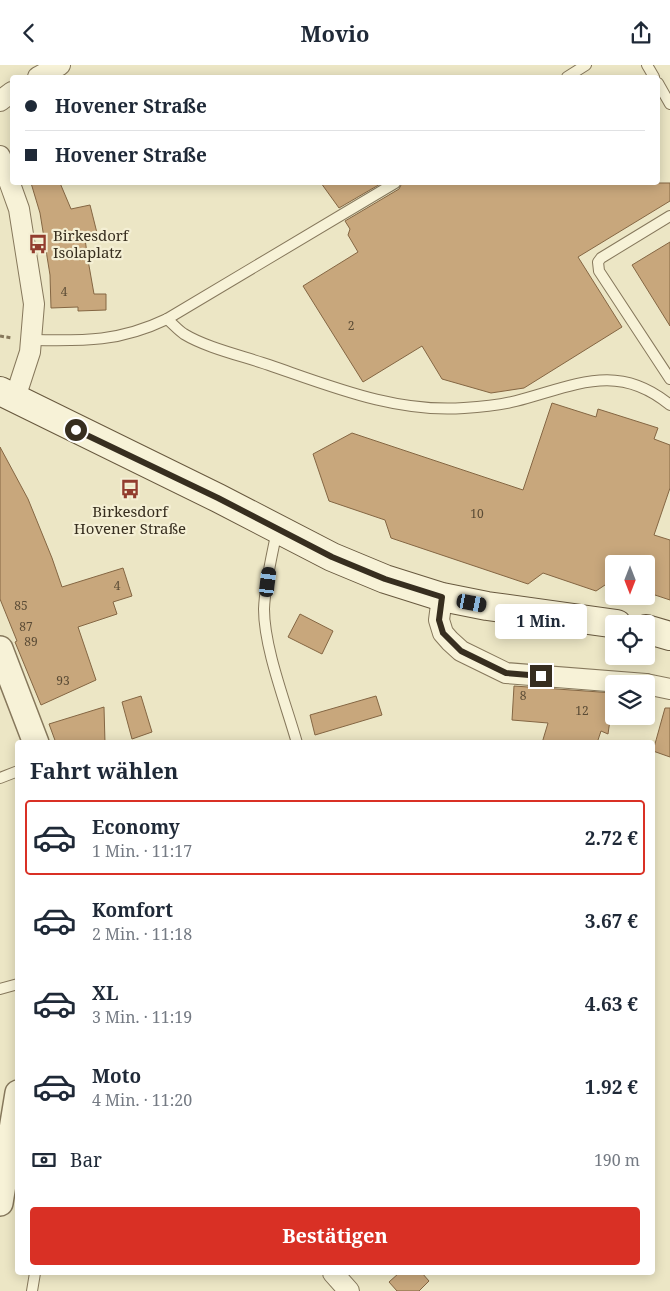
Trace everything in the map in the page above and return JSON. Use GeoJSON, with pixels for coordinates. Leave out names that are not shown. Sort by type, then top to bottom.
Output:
{"type":"FeatureCollection","features":[{"type":"Feature","properties":{"kind":"main road"},"geometry":{"type":"LineString","coordinates":[[7,395],[332,557],[385,579],[442,597],[486,606],[605,622]]}},
{"type":"Feature","properties":{"kind":"main road"},"geometry":{"type":"LineString","coordinates":[[655,632],[670,636]]}},
{"type":"Feature","properties":{"kind":"street"},"geometry":{"type":"LineString","coordinates":[[42,75],[60,65]]}},
{"type":"Feature","properties":{"kind":"street"},"geometry":{"type":"LineString","coordinates":[[0,156],[10,184]]}},
{"type":"Feature","properties":{"kind":"street"},"geometry":{"type":"LineString","coordinates":[[7,395],[25,372],[32,340],[34,304],[19,209],[10,185]]}},
{"type":"Feature","properties":{"kind":"street"},"geometry":{"type":"LineString","coordinates":[[442,597],[439,620],[443,633],[461,651],[506,673],[605,681]]}},
{"type":"Feature","properties":{"kind":"street"},"geometry":{"type":"LineString","coordinates":[[0,649],[35,740]]}},
{"type":"Feature","properties":{"kind":"street"},"geometry":{"type":"LineString","coordinates":[[655,686],[670,689]]}},
{"type":"Feature","properties":{"kind":"street"},"geometry":{"type":"LineString","coordinates":[[0,1203],[15,1111]]}},
{"type":"Feature","properties":{"kind":"street"},"geometry":{"type":"LineString","coordinates":[[335,1275],[349,1291]]}},
{"type":"Feature","properties":{"kind":"lane"},"geometry":{"type":"LineString","coordinates":[[569,75],[586,65]]}},
{"type":"Feature","properties":{"kind":"lane"},"geometry":{"type":"LineString","coordinates":[[660,86],[670,104]]}},
{"type":"Feature","properties":{"kind":"lane"},"geometry":{"type":"LineString","coordinates":[[32,340],[87,341],[120,337],[145,329],[167,319],[392,185]]}},
{"type":"Feature","properties":{"kind":"lane"},"geometry":{"type":"LineString","coordinates":[[670,216],[601,258],[598,262],[599,271],[670,379]]}},
{"type":"Feature","properties":{"kind":"lane"},"geometry":{"type":"LineString","coordinates":[[167,319],[184,334],[210,345],[365,399],[434,408],[464,408],[514,401],[592,380],[616,380],[638,385],[670,405]]}},
{"type":"Feature","properties":{"kind":"lane"},"geometry":{"type":"LineString","coordinates":[[277,529],[269,568],[264,610],[268,643],[296,740]]}},
{"type":"Feature","properties":{"kind":"lane"},"geometry":{"type":"LineString","coordinates":[[0,778],[15,772]]}},
{"type":"Feature","properties":{"kind":"lane"},"geometry":{"type":"LineString","coordinates":[[0,989],[15,985]]}},
{"type":"Feature","properties":{"kind":"lane"},"geometry":{"type":"LineString","coordinates":[[32,1291],[35,1275]]}},
{"type":"Feature","properties":{"kind":"building"},"geometry":{"type":"Polygon","coordinates":[[[660,183],[670,183],[670,201],[578,257],[622,327],[524,388],[491,393],[442,379],[422,346],[363,382],[303,286],[358,252],[348,235],[350,229],[345,221],[399,189],[401,185],[660,185],[660,183]]]}},
{"type":"Feature","properties":{"kind":"building"},"geometry":{"type":"Polygon","coordinates":[[[32,185],[61,185],[71,209],[90,205],[98,237],[85,239],[88,260],[94,294],[106,294],[106,310],[78,311],[78,307],[51,308],[50,275],[40,213],[32,185]]]}},
{"type":"Feature","properties":{"kind":"building"},"geometry":{"type":"Polygon","coordinates":[[[322,185],[379,185],[339,208],[322,185]]]}},
{"type":"Feature","properties":{"kind":"building"},"geometry":{"type":"Polygon","coordinates":[[[670,242],[670,326],[632,265],[670,242]]]}},
{"type":"Feature","properties":{"kind":"building"},"geometry":{"type":"Polygon","coordinates":[[[552,403],[596,417],[598,409],[658,428],[654,439],[670,445],[670,488],[654,535],[670,540],[670,600],[655,595],[655,555],[605,555],[605,585],[596,591],[543,573],[528,584],[391,538],[385,520],[329,501],[313,454],[352,433],[523,490],[552,403]]]}},
{"type":"Feature","properties":{"kind":"building"},"geometry":{"type":"Polygon","coordinates":[[[0,447],[28,499],[62,587],[123,568],[132,596],[113,602],[117,614],[78,627],[96,680],[41,705],[15,642],[17,641],[0,599],[0,447]]]}},
{"type":"Feature","properties":{"kind":"building"},"geometry":{"type":"Polygon","coordinates":[[[300,614],[333,631],[322,654],[288,637],[300,614]]]}},
{"type":"Feature","properties":{"kind":"building"},"geometry":{"type":"Polygon","coordinates":[[[514,686],[605,692],[605,725],[609,725],[608,734],[601,731],[598,740],[543,740],[548,723],[512,720],[514,686]]]}},
{"type":"Feature","properties":{"kind":"building"},"geometry":{"type":"Polygon","coordinates":[[[141,696],[152,732],[132,739],[122,702],[141,696]]]}},
{"type":"Feature","properties":{"kind":"building"},"geometry":{"type":"Polygon","coordinates":[[[376,696],[382,715],[315,735],[310,715],[376,696]]]}},
{"type":"Feature","properties":{"kind":"building"},"geometry":{"type":"Polygon","coordinates":[[[104,707],[105,740],[55,740],[49,724],[104,707]]]}},
{"type":"Feature","properties":{"kind":"building"},"geometry":{"type":"Polygon","coordinates":[[[665,708],[670,708],[670,757],[655,752],[655,744],[665,708]]]}},
{"type":"Feature","properties":{"kind":"building"},"geometry":{"type":"Polygon","coordinates":[[[397,1275],[424,1275],[429,1281],[419,1291],[397,1291],[389,1282],[397,1275]]]}},
{"type":"Feature","properties":{"kind":"place","name":"Birkesdorf Isolaplatz"},"geometry":{"type":"Point","coordinates":[38,244]}},
{"type":"Feature","properties":{"kind":"place","name":"Birkesdorf Hovener Straße"},"geometry":{"type":"Point","coordinates":[130,489]}},
{"type":"Feature","properties":{"kind":"route"},"geometry":{"type":"LineString","coordinates":[[76,430],[218,498],[332,557],[385,579],[442,597],[439,620],[443,633],[461,651],[506,673],[541,676]]}}]}
